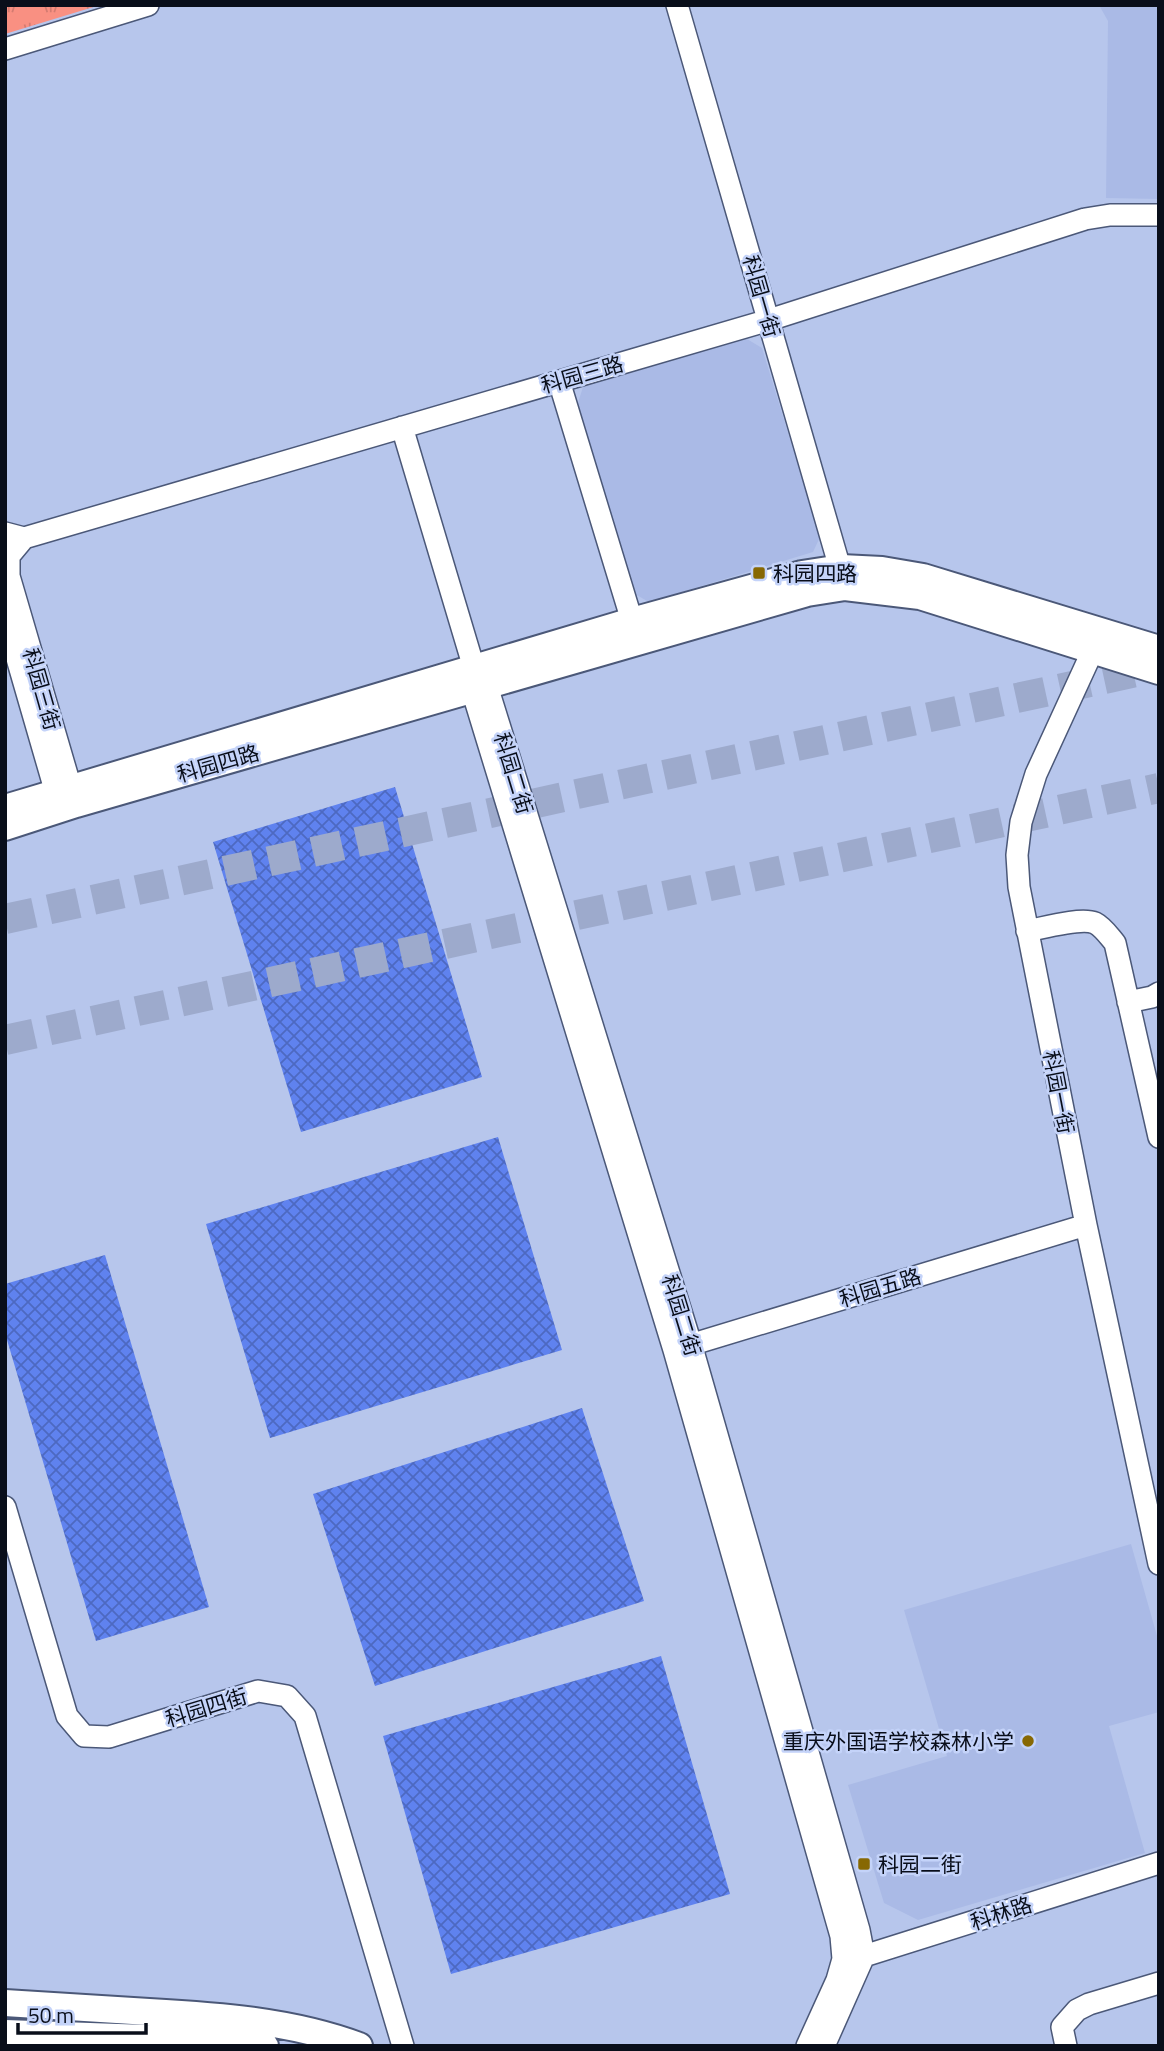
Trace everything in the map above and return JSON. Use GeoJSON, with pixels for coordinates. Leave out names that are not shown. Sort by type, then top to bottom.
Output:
{"type":"FeatureCollection","features":[{"type":"Feature","properties":{"kind":"main road","name":"科园四路"},"geometry":{"type":"LineString","coordinates":[[5,807],[65,798],[477,681],[807,593],[843,578],[882,570],[923,577],[1096,639],[1159,671]]}},
{"type":"Feature","properties":{"kind":"main road","name":"科园四路"},"geometry":{"type":"LineString","coordinates":[[477,681],[632,621],[802,574],[843,578]]}},
{"type":"Feature","properties":{"kind":"main road","name":"科园四路"},"geometry":{"type":"LineString","coordinates":[[1096,639],[1159,649]]}},
{"type":"Feature","properties":{"kind":"main road","name":"科园四路"},"geometry":{"type":"LineString","coordinates":[[5,827],[65,798]]}},
{"type":"Feature","properties":{"kind":"main road"},"geometry":{"type":"LineString","coordinates":[[5,2004],[216,2017],[284,2025],[342,2039],[359,2046]]}},
{"type":"Feature","properties":{"kind":"main road"},"geometry":{"type":"LineString","coordinates":[[5,2033],[202,2040],[265,2046]]}},
{"type":"Feature","properties":{"kind":"street"},"geometry":{"type":"LineString","coordinates":[[5,49],[148,5]]}},
{"type":"Feature","properties":{"kind":"street","name":"科园一街"},"geometry":{"type":"LineString","coordinates":[[677,5],[843,578]]}},
{"type":"Feature","properties":{"kind":"street","name":"科园三路"},"geometry":{"type":"LineString","coordinates":[[15,536],[769,320],[1085,219],[1110,215],[1159,215]]}},
{"type":"Feature","properties":{"kind":"street"},"geometry":{"type":"LineString","coordinates":[[558,381],[632,621]]}},
{"type":"Feature","properties":{"kind":"street","name":"科园二街"},"geometry":{"type":"LineString","coordinates":[[402,427],[477,681],[683,1347],[859,1930],[854,1958]]}},
{"type":"Feature","properties":{"kind":"street","name":"科园三街"},"geometry":{"type":"LineString","coordinates":[[15,536],[9,556],[9,576],[65,798]]}},
{"type":"Feature","properties":{"kind":"street","name":"科园三街"},"geometry":{"type":"LineString","coordinates":[[5,617],[65,798]]}},
{"type":"Feature","properties":{"kind":"street","name":"科园一街"},"geometry":{"type":"LineString","coordinates":[[1096,639],[1036,774],[1021,822],[1017,855],[1018,876],[1086,1225],[1151,1486],[1159,1564]]}},
{"type":"Feature","properties":{"kind":"street"},"geometry":{"type":"LineString","coordinates":[[1027,931],[1085,921],[1095,923],[1115,943],[1159,1137]]}},
{"type":"Feature","properties":{"kind":"street"},"geometry":{"type":"LineString","coordinates":[[1128,1002],[1159,993]]}},
{"type":"Feature","properties":{"kind":"street","name":"科园五路"},"geometry":{"type":"LineString","coordinates":[[683,1347],[1086,1225]]}},
{"type":"Feature","properties":{"kind":"street","name":"科园四街"},"geometry":{"type":"LineString","coordinates":[[5,1507],[67,1716],[84,1736],[109,1737],[258,1691],[287,1696],[305,1716],[403,2046]]}},
{"type":"Feature","properties":{"kind":"street","name":"科林路"},"geometry":{"type":"LineString","coordinates":[[854,1958],[1159,1863]]}},
{"type":"Feature","properties":{"kind":"street"},"geometry":{"type":"LineString","coordinates":[[807,2046],[837,1980],[854,1958]]}},
{"type":"Feature","properties":{"kind":"street"},"geometry":{"type":"LineString","coordinates":[[824,2046],[854,1958]]}},
{"type":"Feature","properties":{"kind":"street"},"geometry":{"type":"LineString","coordinates":[[1066,2046],[1062,2027],[1077,2010],[1088,2004],[1159,1983]]}},
{"type":"Feature","properties":{"kind":"shaded area"},"geometry":{"type":"Polygon","coordinates":[[[1099,5],[1159,5],[1159,199],[1106,198],[1108,21],[1099,5]]]}},
{"type":"Feature","properties":{"kind":"shaded area"},"geometry":{"type":"Polygon","coordinates":[[[747,339],[762,348],[820,537],[813,552],[649,602],[633,593],[577,406],[583,387],[747,339]]]}},
{"type":"Feature","properties":{"kind":"shaded area","name":"重庆外国语学校森林小学"},"geometry":{"type":"Polygon","coordinates":[[[1131,1544],[1159,1643],[1159,1712],[1109,1726],[1145,1853],[918,1920],[884,1903],[848,1785],[947,1756],[904,1610],[1131,1544]]]}},
{"type":"Feature","properties":{"kind":"green space"},"geometry":{"type":"Polygon","coordinates":[[[5,5],[100,5],[5,34],[5,5]]]}},
{"type":"Feature","properties":{"kind":"building"},"geometry":{"type":"Polygon","coordinates":[[[395,787],[482,1077],[301,1132],[213,842],[395,787]]]}},
{"type":"Feature","properties":{"kind":"building"},"geometry":{"type":"Polygon","coordinates":[[[498,1137],[562,1350],[270,1438],[206,1224],[498,1137]]]}},
{"type":"Feature","properties":{"kind":"building"},"geometry":{"type":"Polygon","coordinates":[[[105,1255],[209,1607],[96,1641],[5,1333],[5,1284],[105,1255]]]}},
{"type":"Feature","properties":{"kind":"building"},"geometry":{"type":"Polygon","coordinates":[[[582,1408],[644,1601],[375,1686],[313,1494],[582,1408]]]}},
{"type":"Feature","properties":{"kind":"building"},"geometry":{"type":"Polygon","coordinates":[[[661,1656],[730,1894],[451,1974],[383,1736],[661,1656]]]}},
{"type":"Feature","properties":{"kind":"tunnel"},"geometry":{"type":"LineString","coordinates":[[5,919],[1159,667]]}},
{"type":"Feature","properties":{"kind":"tunnel"},"geometry":{"type":"LineString","coordinates":[[5,1040],[1159,788]]}},
{"type":"Feature","properties":{"kind":"place","name":"科园四路"},"geometry":{"type":"Point","coordinates":[759,573]}},
{"type":"Feature","properties":{"kind":"place","name":"重庆外国语学校森林小学"},"geometry":{"type":"Point","coordinates":[1028,1741]}},
{"type":"Feature","properties":{"kind":"place","name":"科园二街"},"geometry":{"type":"Point","coordinates":[864,1864]}}]}
